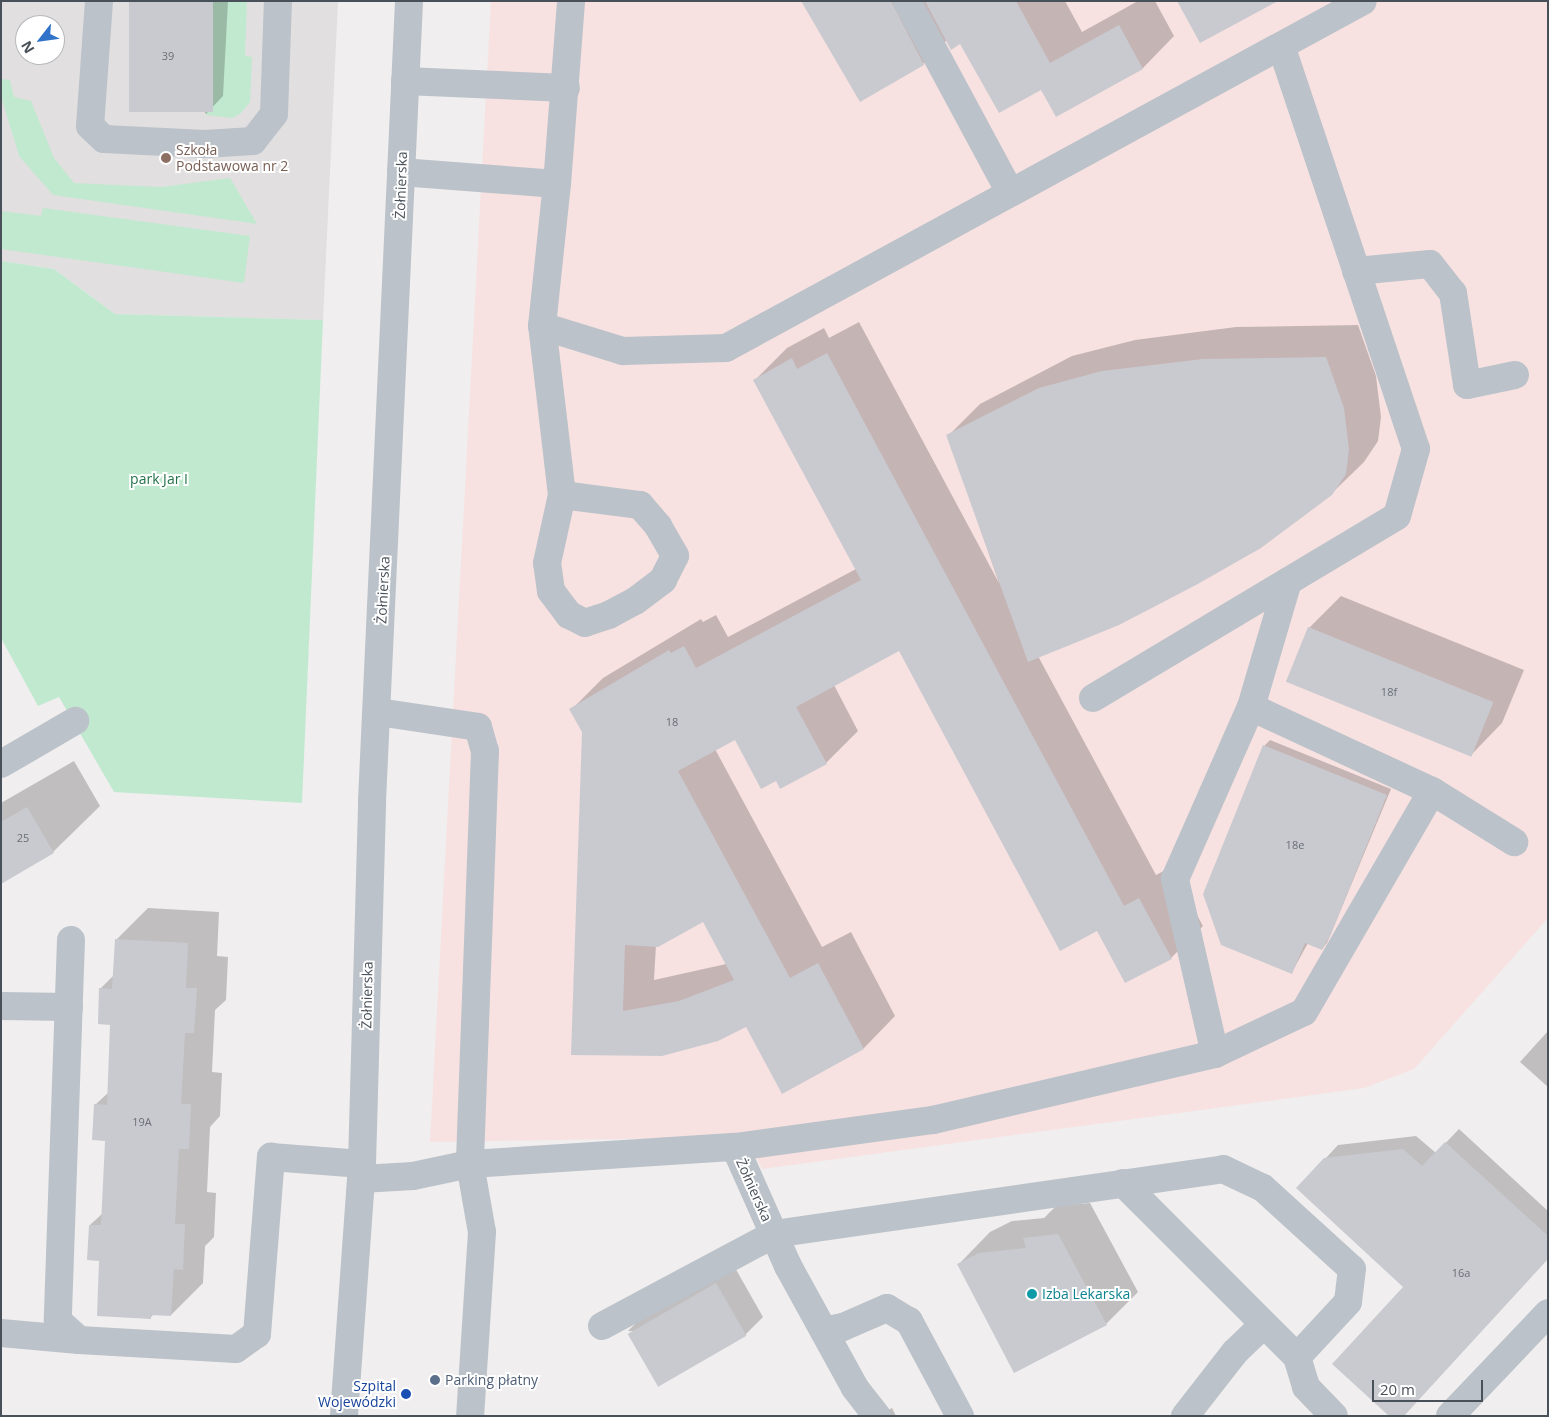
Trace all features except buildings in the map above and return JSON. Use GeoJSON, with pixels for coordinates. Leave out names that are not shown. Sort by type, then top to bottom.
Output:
{"type":"FeatureCollection","features":[{"type":"Feature","properties":{"kind":"street"},"geometry":{"type":"LineString","coordinates":[[99,1],[90,126],[104,139],[205,144],[253,141],[274,114],[278,1]]}},
{"type":"Feature","properties":{"kind":"street","name":"Żołnierska"},"geometry":{"type":"LineString","coordinates":[[344,1416],[361,1172],[372,801],[378,712],[408,1]]}},
{"type":"Feature","properties":{"kind":"street"},"geometry":{"type":"LineString","coordinates":[[562,495],[640,506],[658,526],[674,556],[663,580],[609,616],[586,623],[569,615],[551,591],[547,563],[562,495],[542,326],[558,184],[571,1]]}},
{"type":"Feature","properties":{"kind":"street"},"geometry":{"type":"LineString","coordinates":[[907,1],[1010,192]]}},
{"type":"Feature","properties":{"kind":"street"},"geometry":{"type":"LineString","coordinates":[[542,326],[623,350],[726,348],[1363,1]]}},
{"type":"Feature","properties":{"kind":"street"},"geometry":{"type":"LineString","coordinates":[[1093,698],[1397,516],[1416,450],[1281,46]]}},
{"type":"Feature","properties":{"kind":"street"},"geometry":{"type":"LineString","coordinates":[[405,81],[566,88]]}},
{"type":"Feature","properties":{"kind":"street"},"geometry":{"type":"LineString","coordinates":[[401,172],[558,184]]}},
{"type":"Feature","properties":{"kind":"street"},"geometry":{"type":"LineString","coordinates":[[1356,271],[1430,264],[1453,293],[1467,385],[1515,376]]}},
{"type":"Feature","properties":{"kind":"street"},"geometry":{"type":"LineString","coordinates":[[1215,1054],[1174,879],[1250,707],[1288,581]]}},
{"type":"Feature","properties":{"kind":"street"},"geometry":{"type":"LineString","coordinates":[[1250,707],[1432,791],[1514,842]]}},
{"type":"Feature","properties":{"kind":"street"},"geometry":{"type":"LineString","coordinates":[[378,712],[478,726],[485,751],[470,1164],[482,1232],[470,1416]]}},
{"type":"Feature","properties":{"kind":"street"},"geometry":{"type":"LineString","coordinates":[[1,764],[75,721]]}},
{"type":"Feature","properties":{"kind":"street"},"geometry":{"type":"LineString","coordinates":[[735,1147],[933,1120],[1215,1054],[1304,1012],[1432,791]]}},
{"type":"Feature","properties":{"kind":"street"},"geometry":{"type":"LineString","coordinates":[[71,940],[58,1321],[79,1340]]}},
{"type":"Feature","properties":{"kind":"street"},"geometry":{"type":"LineString","coordinates":[[1,1006],[69,1007]]}},
{"type":"Feature","properties":{"kind":"street","name":"Żołnierska"},"geometry":{"type":"LineString","coordinates":[[361,1172],[413,1176],[470,1164],[735,1147],[774,1234],[602,1326]]}},
{"type":"Feature","properties":{"kind":"street"},"geometry":{"type":"LineString","coordinates":[[1,1333],[79,1340],[236,1349],[256,1334],[271,1157],[361,1172]]}},
{"type":"Feature","properties":{"kind":"street"},"geometry":{"type":"LineString","coordinates":[[877,1416],[855,1388],[774,1234],[1223,1169],[1262,1188],[1352,1269],[1348,1302],[1297,1357]]}},
{"type":"Feature","properties":{"kind":"street"},"geometry":{"type":"LineString","coordinates":[[1123,1183],[1297,1357],[1306,1387],[1334,1416]]}},
{"type":"Feature","properties":{"kind":"street"},"geometry":{"type":"LineString","coordinates":[[824,1331],[843,1327],[887,1308],[910,1321],[960,1416]]}},
{"type":"Feature","properties":{"kind":"street"},"geometry":{"type":"LineString","coordinates":[[1450,1416],[1548,1313]]}},
{"type":"Feature","properties":{"kind":"street"},"geometry":{"type":"LineString","coordinates":[[1186,1416],[1236,1352],[1264,1324]]}},
{"type":"Feature","properties":{"kind":"shaded area","name":"Szkoła Podstawowa nr 2"},"geometry":{"type":"Polygon","coordinates":[[[1,1],[338,1],[323,320],[115,314],[54,269],[1,261],[1,1]]]}},
{"type":"Feature","properties":{"kind":"shaded area"},"geometry":{"type":"Polygon","coordinates":[[[491,1],[1548,1],[1548,918],[1414,1069],[1364,1088],[762,1169],[745,1137],[430,1142],[491,1]]]}},
{"type":"Feature","properties":{"kind":"green space"},"geometry":{"type":"Polygon","coordinates":[[[213,1],[247,1],[245,56],[252,57],[250,102],[241,113],[232,118],[206,115],[213,1]]]}},
{"type":"Feature","properties":{"kind":"green space"},"geometry":{"type":"Polygon","coordinates":[[[1,79],[10,80],[14,97],[31,101],[54,158],[74,183],[161,187],[230,178],[257,224],[53,195],[19,156],[1,96],[1,79]]]}},
{"type":"Feature","properties":{"kind":"green space"},"geometry":{"type":"Polygon","coordinates":[[[43,208],[250,236],[244,283],[1,249],[1,211],[41,216],[43,208]]]}},
{"type":"Feature","properties":{"kind":"green space","name":"park Jar I"},"geometry":{"type":"Polygon","coordinates":[[[1,261],[54,269],[115,314],[323,320],[302,803],[114,792],[59,697],[38,706],[1,638],[1,261]]]}},
{"type":"Feature","properties":{"kind":"place","name":"Szkoła Podstawowa nr 2"},"geometry":{"type":"Point","coordinates":[166,158]}},
{"type":"Feature","properties":{"kind":"place","name":"Izba Lekarska"},"geometry":{"type":"Point","coordinates":[1032,1294]}},
{"type":"Feature","properties":{"kind":"place","name":"Parking płatny"},"geometry":{"type":"Point","coordinates":[435,1380]}},
{"type":"Feature","properties":{"kind":"place","name":"Szpital Wojewódzki"},"geometry":{"type":"Point","coordinates":[406,1394]}}]}
